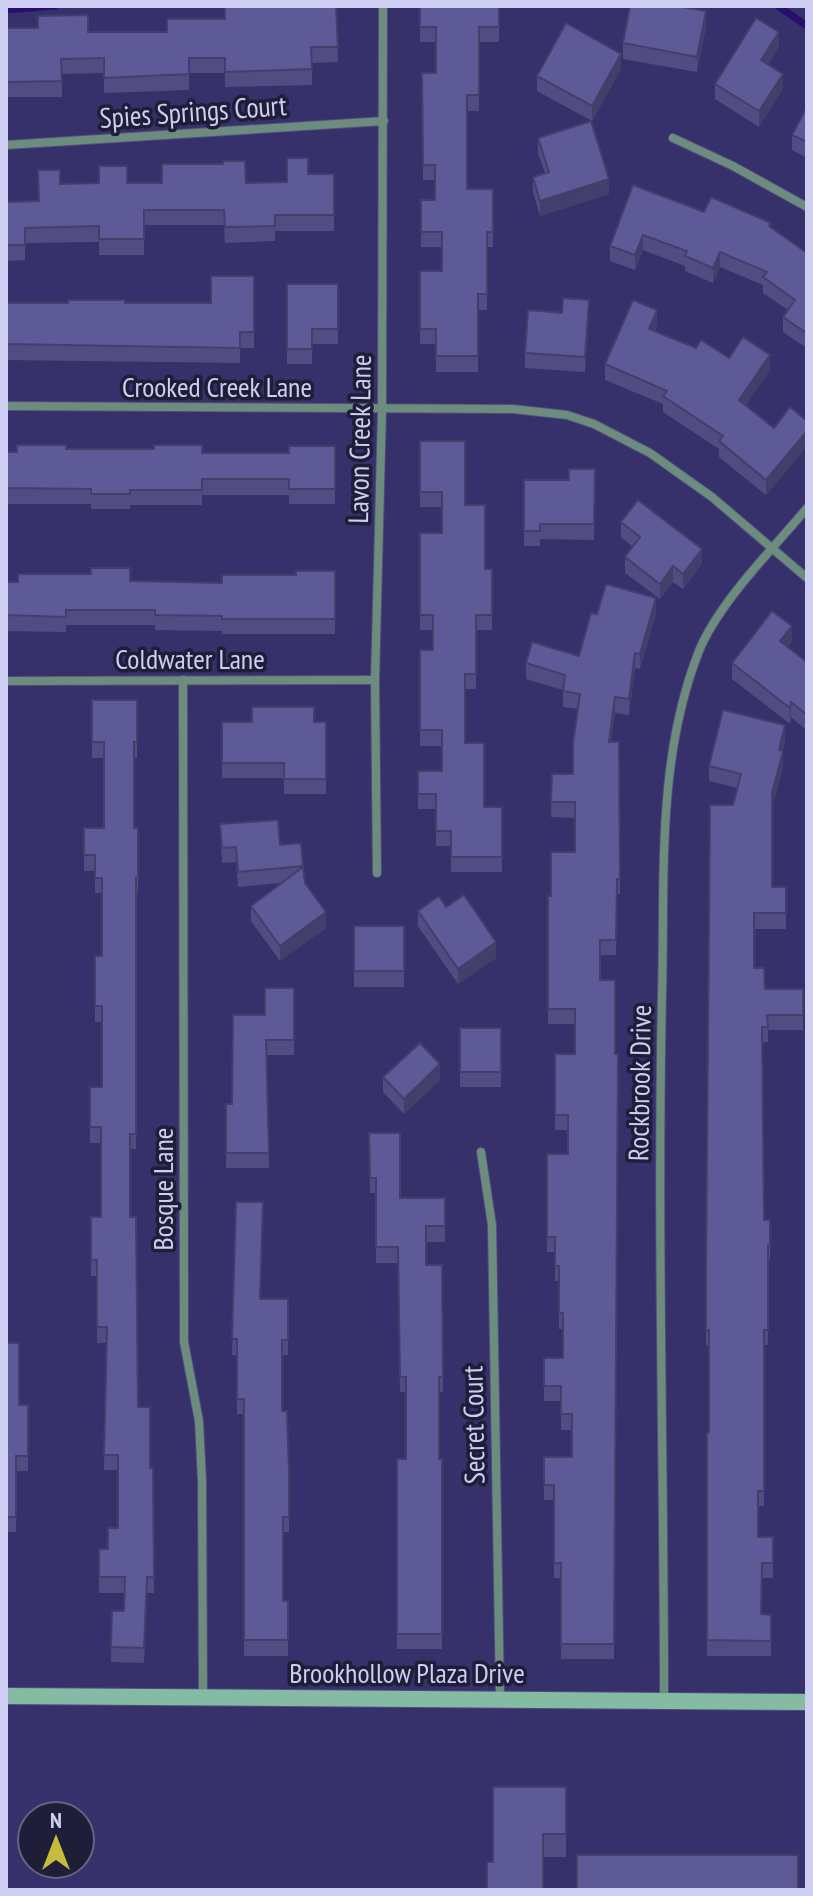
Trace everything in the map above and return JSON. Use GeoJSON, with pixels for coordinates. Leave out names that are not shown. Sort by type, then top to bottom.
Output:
{"type":"FeatureCollection","features":[{"type":"Feature","properties":{"kind":"street","name":"Lavon Creek Lane"},"geometry":{"type":"LineString","coordinates":[[377,873],[375,680],[382,410],[383,6]]}},
{"type":"Feature","properties":{"kind":"street","name":"Spies Springs Court"},"geometry":{"type":"LineString","coordinates":[[6,145],[384,121]]}},
{"type":"Feature","properties":{"kind":"street"},"geometry":{"type":"LineString","coordinates":[[673,138],[733,166],[807,207]]}},
{"type":"Feature","properties":{"kind":"street","name":"Crooked Creek Lane"},"geometry":{"type":"LineString","coordinates":[[6,406],[513,409],[567,415],[594,424],[650,453],[712,497],[807,578]]}},
{"type":"Feature","properties":{"kind":"street","name":"Rockbrook Drive"},"geometry":{"type":"LineString","coordinates":[[664,1700],[660,1389],[661,1074],[667,784],[681,703],[700,648],[723,610],[807,508]]}},
{"type":"Feature","properties":{"kind":"street","name":"Bosque Lane"},"geometry":{"type":"LineString","coordinates":[[183,680],[184,1342],[199,1421],[203,1697]]}},
{"type":"Feature","properties":{"kind":"street","name":"Coldwater Lane"},"geometry":{"type":"LineString","coordinates":[[6,681],[375,680]]}},
{"type":"Feature","properties":{"kind":"street","name":"Secret Court"},"geometry":{"type":"LineString","coordinates":[[481,1152],[492,1225],[500,1699]]}},
{"type":"Feature","properties":{"kind":"street","name":"Brookhollow Plaza Drive"},"geometry":{"type":"LineString","coordinates":[[6,1696],[807,1702]]}},
{"type":"Feature","properties":{"kind":"building"},"geometry":{"type":"Polygon","coordinates":[[[225,6],[336,6],[338,47],[311,47],[312,69],[225,72],[225,58],[189,58],[189,74],[104,78],[104,58],[61,59],[62,81],[6,82],[6,28],[38,28],[38,16],[88,15],[88,32],[167,32],[167,19],[225,19],[225,6]]]}},
{"type":"Feature","properties":{"kind":"building"},"geometry":{"type":"Polygon","coordinates":[[[420,6],[499,6],[499,27],[479,27],[479,95],[467,95],[467,189],[493,189],[493,232],[487,232],[487,294],[478,294],[478,356],[436,356],[436,329],[420,329],[420,271],[442,271],[442,232],[421,232],[421,200],[435,200],[435,165],[423,165],[422,73],[436,73],[436,27],[420,27],[420,6]]]}},
{"type":"Feature","properties":{"kind":"building"},"geometry":{"type":"Polygon","coordinates":[[[630,6],[676,6],[706,11],[697,57],[623,43],[630,6]]]}},
{"type":"Feature","properties":{"kind":"building"},"geometry":{"type":"Polygon","coordinates":[[[756,18],[779,32],[761,60],[783,74],[759,111],[715,84],[756,18]]]}},
{"type":"Feature","properties":{"kind":"building"},"geometry":{"type":"Polygon","coordinates":[[[566,23],[621,54],[592,106],[537,76],[566,23]]]}},
{"type":"Feature","properties":{"kind":"building"},"geometry":{"type":"Polygon","coordinates":[[[807,107],[807,142],[792,135],[807,107]]]}},
{"type":"Feature","properties":{"kind":"building"},"geometry":{"type":"Polygon","coordinates":[[[591,121],[609,179],[540,201],[533,177],[549,172],[538,138],[591,121]]]}},
{"type":"Feature","properties":{"kind":"building"},"geometry":{"type":"Polygon","coordinates":[[[287,158],[308,158],[308,174],[334,174],[334,215],[275,215],[275,226],[225,227],[224,210],[144,210],[144,239],[99,239],[99,226],[25,228],[25,245],[6,245],[6,202],[39,201],[38,170],[60,170],[60,184],[99,183],[99,166],[127,166],[127,183],[162,183],[162,164],[245,161],[246,183],[287,182],[287,158]]]}},
{"type":"Feature","properties":{"kind":"building"},"geometry":{"type":"Polygon","coordinates":[[[633,185],[704,212],[711,197],[771,223],[769,226],[807,253],[805,332],[783,317],[795,300],[763,277],[767,272],[720,252],[713,268],[685,256],[687,251],[643,235],[635,255],[610,246],[633,185]]]}},
{"type":"Feature","properties":{"kind":"building"},"geometry":{"type":"Polygon","coordinates":[[[211,276],[254,276],[254,332],[240,332],[240,348],[6,344],[6,303],[125,300],[125,303],[211,303],[211,276]]]}},
{"type":"Feature","properties":{"kind":"building"},"geometry":{"type":"Polygon","coordinates":[[[287,284],[338,284],[338,329],[312,329],[312,349],[287,349],[287,284]]]}},
{"type":"Feature","properties":{"kind":"building"},"geometry":{"type":"Polygon","coordinates":[[[563,298],[589,300],[585,357],[525,353],[528,310],[562,313],[563,298]]]}},
{"type":"Feature","properties":{"kind":"building"},"geometry":{"type":"Polygon","coordinates":[[[633,300],[657,310],[649,329],[696,348],[701,340],[729,358],[743,337],[770,355],[739,400],[774,428],[790,407],[807,421],[807,431],[766,480],[719,441],[723,436],[663,396],[667,391],[605,364],[633,300]]]}},
{"type":"Feature","properties":{"kind":"building"},"geometry":{"type":"Polygon","coordinates":[[[420,441],[465,441],[465,505],[485,505],[485,569],[492,569],[492,615],[476,615],[476,674],[465,674],[465,743],[484,743],[484,807],[502,807],[502,857],[451,857],[451,831],[436,831],[436,794],[418,794],[418,771],[442,771],[442,730],[420,730],[420,650],[433,650],[433,615],[420,615],[420,533],[442,533],[442,492],[420,492],[420,441]]]}},
{"type":"Feature","properties":{"kind":"building"},"geometry":{"type":"Polygon","coordinates":[[[17,445],[66,445],[66,449],[154,449],[154,445],[202,445],[202,453],[289,453],[289,446],[335,446],[335,489],[289,489],[289,479],[202,479],[202,490],[130,490],[130,494],[91,494],[91,489],[6,488],[6,452],[17,452],[17,445]]]}},
{"type":"Feature","properties":{"kind":"building"},"geometry":{"type":"Polygon","coordinates":[[[569,469],[595,469],[594,524],[540,524],[540,531],[524,531],[524,480],[569,480],[569,469]]]}},
{"type":"Feature","properties":{"kind":"building"},"geometry":{"type":"Polygon","coordinates":[[[638,500],[702,549],[683,574],[673,566],[660,584],[625,557],[640,537],[621,522],[638,500]]]}},
{"type":"Feature","properties":{"kind":"building"},"geometry":{"type":"Polygon","coordinates":[[[91,568],[130,568],[130,581],[222,583],[222,575],[296,575],[296,571],[335,571],[335,619],[222,619],[222,616],[155,615],[155,610],[66,610],[66,617],[6,615],[6,582],[18,582],[18,574],[91,574],[91,568]]]}},
{"type":"Feature","properties":{"kind":"building"},"geometry":{"type":"Polygon","coordinates":[[[606,584],[656,598],[640,654],[635,653],[629,699],[615,697],[609,742],[619,742],[620,879],[617,879],[616,940],[600,940],[600,980],[615,980],[615,1054],[618,1054],[614,1644],[561,1644],[561,1563],[554,1563],[554,1485],[544,1485],[544,1457],[572,1457],[572,1414],[561,1414],[561,1386],[544,1386],[544,1358],[563,1358],[559,1266],[555,1266],[555,1237],[547,1237],[547,1154],[568,1154],[568,1115],[555,1115],[555,1054],[575,1054],[575,1009],[548,1009],[548,896],[551,896],[551,852],[575,852],[575,802],[551,802],[552,774],[573,774],[573,743],[580,694],[563,691],[565,675],[526,663],[532,642],[579,656],[591,613],[597,614],[606,584]]]}},
{"type":"Feature","properties":{"kind":"building"},"geometry":{"type":"Polygon","coordinates":[[[772,611],[792,626],[780,641],[807,662],[807,715],[791,702],[790,708],[732,663],[772,611]]]}},
{"type":"Feature","properties":{"kind":"building"},"geometry":{"type":"Polygon","coordinates":[[[92,700],[137,700],[137,742],[134,742],[134,828],[138,828],[136,1134],[130,1134],[130,1217],[136,1217],[138,1407],[150,1407],[150,1468],[153,1468],[154,1577],[147,1577],[144,1648],[111,1647],[112,1611],[124,1611],[125,1577],[99,1577],[99,1549],[108,1549],[108,1528],[118,1528],[118,1455],[104,1455],[107,1327],[97,1327],[97,1260],[91,1260],[91,1217],[101,1217],[101,1127],[90,1127],[90,1087],[102,1087],[102,1006],[95,1006],[95,956],[102,956],[102,878],[95,878],[95,855],[84,855],[84,828],[104,828],[104,742],[92,742],[92,700]]]}},
{"type":"Feature","properties":{"kind":"building"},"geometry":{"type":"Polygon","coordinates":[[[252,707],[314,707],[314,722],[326,722],[326,779],[284,779],[284,763],[222,763],[222,722],[252,722],[252,707]]]}},
{"type":"Feature","properties":{"kind":"building"},"geometry":{"type":"Polygon","coordinates":[[[723,710],[785,725],[779,750],[783,751],[772,793],[772,887],[786,887],[786,913],[754,913],[754,968],[764,968],[765,989],[803,989],[803,1015],[767,1015],[768,1027],[762,1027],[764,1220],[770,1220],[770,1245],[768,1330],[764,1330],[764,1491],[758,1491],[758,1537],[773,1537],[773,1563],[762,1563],[761,1614],[771,1615],[771,1641],[707,1640],[710,805],[733,805],[741,774],[709,766],[723,710]]]}},
{"type":"Feature","properties":{"kind":"building"},"geometry":{"type":"Polygon","coordinates":[[[278,820],[280,845],[301,843],[303,866],[238,872],[236,847],[222,848],[220,824],[278,820]]]}},
{"type":"Feature","properties":{"kind":"building"},"geometry":{"type":"Polygon","coordinates":[[[303,867],[305,883],[326,912],[280,946],[251,906],[303,867]]]}},
{"type":"Feature","properties":{"kind":"building"},"geometry":{"type":"Polygon","coordinates":[[[464,895],[496,942],[458,969],[418,911],[439,896],[446,907],[464,895]]]}},
{"type":"Feature","properties":{"kind":"building"},"geometry":{"type":"Polygon","coordinates":[[[354,926],[404,926],[404,971],[354,971],[354,926]]]}},
{"type":"Feature","properties":{"kind":"building"},"geometry":{"type":"Polygon","coordinates":[[[265,988],[294,988],[294,1040],[266,1040],[269,1153],[226,1153],[226,1104],[232,1104],[233,1015],[265,1015],[265,988]]]}},
{"type":"Feature","properties":{"kind":"building"},"geometry":{"type":"Polygon","coordinates":[[[460,1028],[501,1028],[501,1072],[460,1072],[460,1028]]]}},
{"type":"Feature","properties":{"kind":"building"},"geometry":{"type":"Polygon","coordinates":[[[420,1043],[440,1064],[404,1099],[383,1077],[420,1043]]]}},
{"type":"Feature","properties":{"kind":"building"},"geometry":{"type":"Polygon","coordinates":[[[369,1133],[400,1133],[400,1198],[445,1198],[445,1226],[426,1226],[426,1265],[442,1265],[443,1377],[439,1377],[439,1459],[442,1459],[442,1634],[397,1634],[397,1459],[406,1459],[406,1377],[400,1377],[398,1247],[376,1247],[376,1178],[370,1178],[369,1133]]]}},
{"type":"Feature","properties":{"kind":"building"},"geometry":{"type":"Polygon","coordinates":[[[236,1202],[263,1202],[260,1299],[288,1299],[288,1340],[282,1340],[282,1411],[287,1411],[289,1471],[289,1517],[283,1517],[283,1601],[288,1601],[288,1640],[244,1640],[244,1399],[237,1399],[237,1339],[232,1339],[236,1202]]]}},
{"type":"Feature","properties":{"kind":"building"},"geometry":{"type":"Polygon","coordinates":[[[6,1343],[19,1343],[19,1405],[28,1405],[28,1456],[16,1456],[16,1517],[6,1517],[6,1343]]]}},
{"type":"Feature","properties":{"kind":"building"},"geometry":{"type":"Polygon","coordinates":[[[493,1787],[566,1787],[566,1834],[543,1834],[543,1890],[487,1890],[487,1862],[493,1862],[493,1787]]]}},
{"type":"Feature","properties":{"kind":"building"},"geometry":{"type":"Polygon","coordinates":[[[577,1855],[798,1855],[798,1890],[577,1890],[577,1855]]]}},
{"type":"Feature","properties":{"kind":"waterway"},"geometry":{"type":"LineString","coordinates":[[6,10],[55,6]]}},
{"type":"Feature","properties":{"kind":"waterway"},"geometry":{"type":"LineString","coordinates":[[778,6],[807,26]]}}]}
